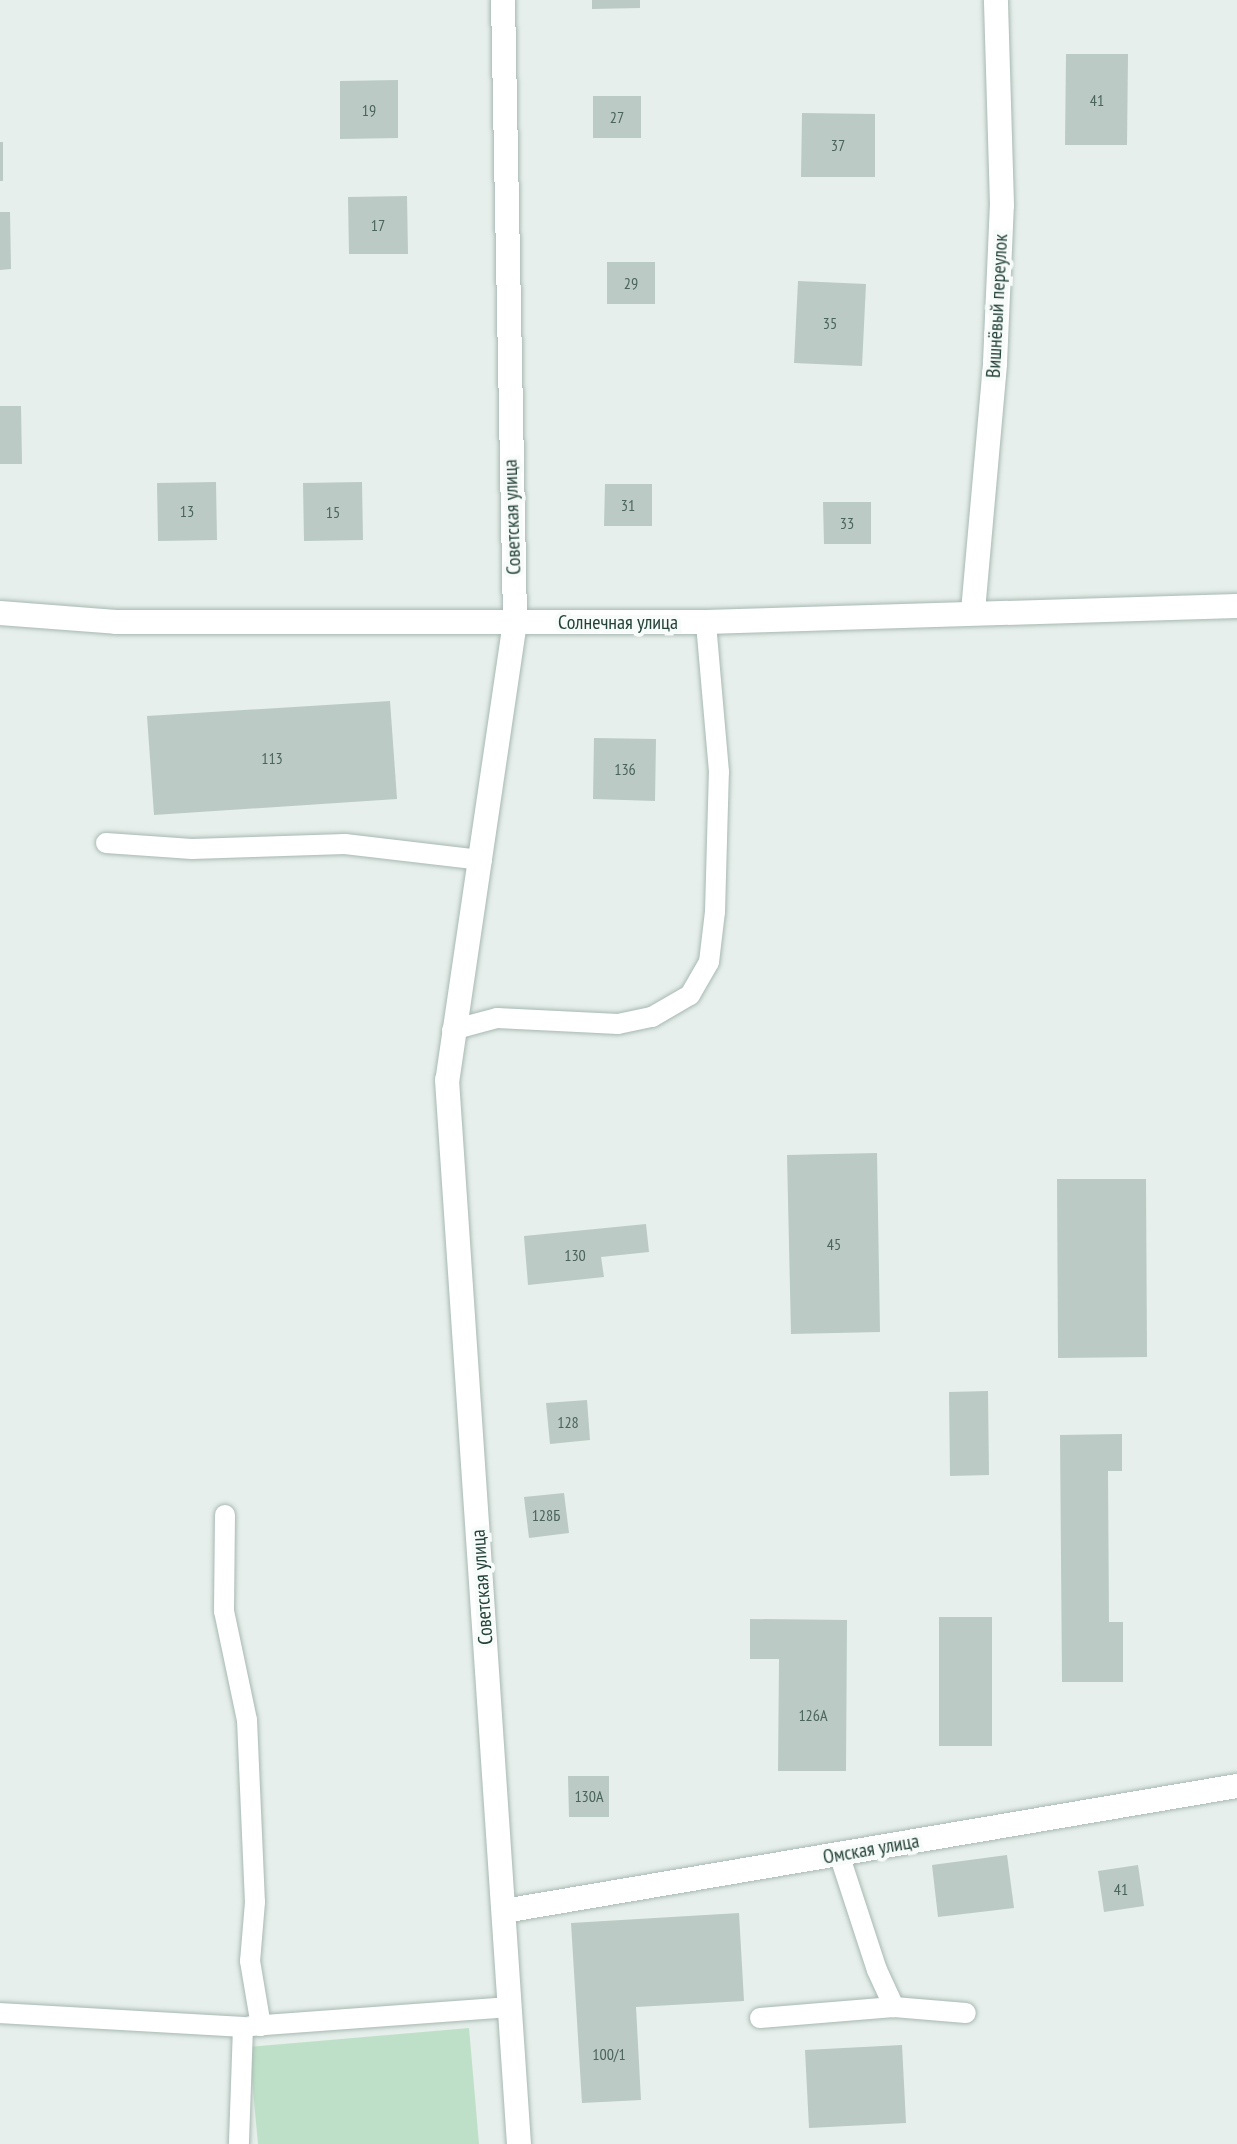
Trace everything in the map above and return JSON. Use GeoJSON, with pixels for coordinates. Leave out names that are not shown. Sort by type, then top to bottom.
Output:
{"type":"FeatureCollection","features":[{"type":"Feature","properties":{"kind":"street","name":"Советская улица"},"geometry":{"type":"LineString","coordinates":[[503,0],[515,622],[464,988],[452,1030],[447,1080],[519,2144]]}},
{"type":"Feature","properties":{"kind":"street","name":"Вишнёвый переулок"},"geometry":{"type":"LineString","coordinates":[[973,611],[995,363],[1002,205],[996,0]]}},
{"type":"Feature","properties":{"kind":"street","name":"Солнечная улица"},"geometry":{"type":"LineString","coordinates":[[0,613],[116,622],[706,622],[973,611],[1237,606]]}},
{"type":"Feature","properties":{"kind":"street","name":"Омская улица"},"geometry":{"type":"LineString","coordinates":[[504,1911],[1237,1786]]}},
{"type":"Feature","properties":{"kind":"lane"},"geometry":{"type":"LineString","coordinates":[[452,1030],[497,1018],[618,1024],[652,1017],[690,995],[709,962],[715,912],[719,772],[706,622]]}},
{"type":"Feature","properties":{"kind":"lane"},"geometry":{"type":"LineString","coordinates":[[106,843],[192,849],[345,844],[482,860]]}},
{"type":"Feature","properties":{"kind":"lane"},"geometry":{"type":"LineString","coordinates":[[225,1515],[224,1611],[247,1720],[255,1902],[250,1961],[252,2026],[239,2144]]}},
{"type":"Feature","properties":{"kind":"lane"},"geometry":{"type":"LineString","coordinates":[[839,1854],[877,1970],[894,2007]]}},
{"type":"Feature","properties":{"kind":"lane"},"geometry":{"type":"LineString","coordinates":[[0,2013],[252,2026],[510,2007]]}},
{"type":"Feature","properties":{"kind":"lane"},"geometry":{"type":"LineString","coordinates":[[760,2018],[894,2007],[966,2013]]}},
{"type":"Feature","properties":{"kind":"green space"},"geometry":{"type":"Polygon","coordinates":[[[469,2028],[479,2144],[258,2144],[249,2047],[469,2028]]]}},
{"type":"Feature","properties":{"kind":"building"},"geometry":{"type":"Polygon","coordinates":[[[592,0],[640,0],[640,8],[592,9],[592,0]]]}},
{"type":"Feature","properties":{"kind":"building"},"geometry":{"type":"Polygon","coordinates":[[[1066,54],[1128,54],[1127,145],[1065,145],[1066,54]]]}},
{"type":"Feature","properties":{"kind":"building"},"geometry":{"type":"Polygon","coordinates":[[[398,80],[398,138],[340,139],[340,81],[398,80]]]}},
{"type":"Feature","properties":{"kind":"building"},"geometry":{"type":"Polygon","coordinates":[[[593,96],[641,96],[641,138],[593,138],[593,96]]]}},
{"type":"Feature","properties":{"kind":"building"},"geometry":{"type":"Polygon","coordinates":[[[802,113],[875,114],[875,177],[801,177],[802,113]]]}},
{"type":"Feature","properties":{"kind":"building"},"geometry":{"type":"Polygon","coordinates":[[[0,142],[3,142],[3,181],[0,181],[0,142]]]}},
{"type":"Feature","properties":{"kind":"building"},"geometry":{"type":"Polygon","coordinates":[[[407,196],[408,254],[349,254],[348,197],[407,196]]]}},
{"type":"Feature","properties":{"kind":"building"},"geometry":{"type":"Polygon","coordinates":[[[0,212],[10,212],[11,269],[0,270],[0,212]]]}},
{"type":"Feature","properties":{"kind":"building"},"geometry":{"type":"Polygon","coordinates":[[[607,262],[655,262],[655,304],[607,304],[607,262]]]}},
{"type":"Feature","properties":{"kind":"building"},"geometry":{"type":"Polygon","coordinates":[[[798,281],[866,284],[862,366],[794,363],[798,281]]]}},
{"type":"Feature","properties":{"kind":"building"},"geometry":{"type":"Polygon","coordinates":[[[0,406],[21,406],[22,464],[0,464],[0,406]]]}},
{"type":"Feature","properties":{"kind":"building"},"geometry":{"type":"Polygon","coordinates":[[[216,482],[217,540],[158,541],[157,483],[216,482]]]}},
{"type":"Feature","properties":{"kind":"building"},"geometry":{"type":"Polygon","coordinates":[[[362,482],[363,540],[304,541],[303,483],[362,482]]]}},
{"type":"Feature","properties":{"kind":"building"},"geometry":{"type":"Polygon","coordinates":[[[605,484],[652,484],[652,526],[604,526],[605,484]]]}},
{"type":"Feature","properties":{"kind":"building"},"geometry":{"type":"Polygon","coordinates":[[[823,502],[871,502],[871,544],[824,544],[823,502]]]}},
{"type":"Feature","properties":{"kind":"building"},"geometry":{"type":"Polygon","coordinates":[[[390,701],[397,799],[154,815],[147,716],[390,701]]]}},
{"type":"Feature","properties":{"kind":"building"},"geometry":{"type":"Polygon","coordinates":[[[594,738],[656,739],[655,801],[593,799],[594,738]]]}},
{"type":"Feature","properties":{"kind":"building"},"geometry":{"type":"Polygon","coordinates":[[[877,1153],[880,1332],[791,1334],[787,1155],[877,1153]]]}},
{"type":"Feature","properties":{"kind":"building"},"geometry":{"type":"Polygon","coordinates":[[[1057,1179],[1146,1179],[1147,1357],[1058,1358],[1057,1179]]]}},
{"type":"Feature","properties":{"kind":"building"},"geometry":{"type":"Polygon","coordinates":[[[646,1224],[649,1252],[601,1257],[604,1277],[528,1285],[524,1236],[646,1224]]]}},
{"type":"Feature","properties":{"kind":"building"},"geometry":{"type":"Polygon","coordinates":[[[988,1391],[989,1475],[950,1476],[949,1392],[988,1391]]]}},
{"type":"Feature","properties":{"kind":"building"},"geometry":{"type":"Polygon","coordinates":[[[587,1400],[590,1440],[550,1444],[546,1403],[587,1400]]]}},
{"type":"Feature","properties":{"kind":"building"},"geometry":{"type":"Polygon","coordinates":[[[1122,1434],[1122,1471],[1108,1471],[1109,1622],[1123,1622],[1123,1682],[1062,1682],[1060,1435],[1122,1434]]]}},
{"type":"Feature","properties":{"kind":"building"},"geometry":{"type":"Polygon","coordinates":[[[564,1493],[569,1533],[529,1538],[524,1497],[564,1493]]]}},
{"type":"Feature","properties":{"kind":"building"},"geometry":{"type":"Polygon","coordinates":[[[939,1617],[992,1617],[992,1746],[939,1746],[939,1617]]]}},
{"type":"Feature","properties":{"kind":"building"},"geometry":{"type":"Polygon","coordinates":[[[750,1619],[847,1620],[846,1771],[778,1771],[779,1659],[750,1659],[750,1619]]]}},
{"type":"Feature","properties":{"kind":"building"},"geometry":{"type":"Polygon","coordinates":[[[568,1776],[609,1776],[609,1817],[569,1817],[568,1776]]]}},
{"type":"Feature","properties":{"kind":"building"},"geometry":{"type":"Polygon","coordinates":[[[1007,1855],[1014,1908],[938,1917],[932,1865],[1007,1855]]]}},
{"type":"Feature","properties":{"kind":"building"},"geometry":{"type":"Polygon","coordinates":[[[1138,1865],[1144,1906],[1104,1912],[1098,1871],[1138,1865]]]}},
{"type":"Feature","properties":{"kind":"building"},"geometry":{"type":"Polygon","coordinates":[[[739,1913],[744,2001],[636,2007],[641,2100],[582,2103],[571,1923],[739,1913]]]}},
{"type":"Feature","properties":{"kind":"building"},"geometry":{"type":"Polygon","coordinates":[[[902,2045],[906,2123],[809,2128],[805,2050],[902,2045]]]}}]}
